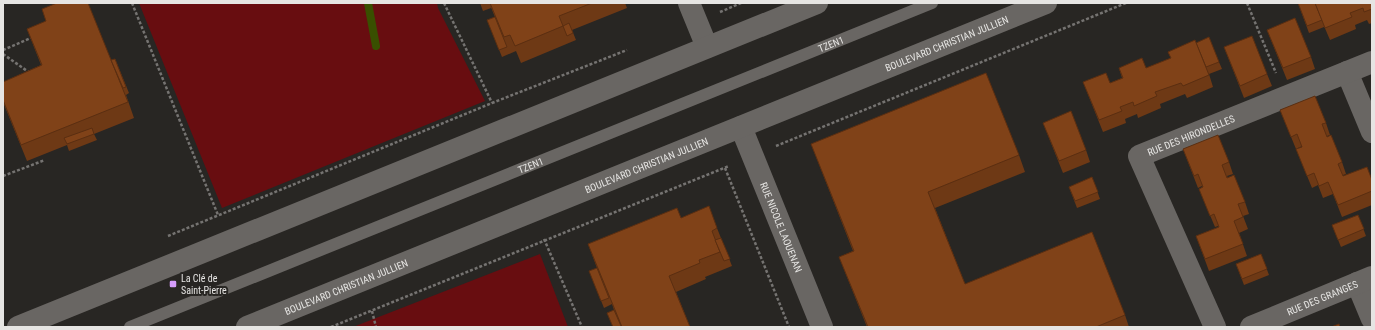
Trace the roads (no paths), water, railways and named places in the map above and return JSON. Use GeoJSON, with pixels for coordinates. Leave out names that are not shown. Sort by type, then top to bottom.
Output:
{"type":"FeatureCollection","features":[{"type":"Feature","properties":{"kind":"street"},"geometry":{"type":"LineString","coordinates":[[689,3],[707,47]]}},
{"type":"Feature","properties":{"kind":"street"},"geometry":{"type":"LineString","coordinates":[[18,327],[817,3]]}},
{"type":"Feature","properties":{"kind":"street","name":"BOULEVARD CHRISTIAN JULLIEN"},"geometry":{"type":"LineString","coordinates":[[247,327],[1046,3]]}},
{"type":"Feature","properties":{"kind":"street","name":"RUE DES HIRONDELLES"},"geometry":{"type":"LineString","coordinates":[[1215,327],[1139,156],[1372,62]]}},
{"type":"Feature","properties":{"kind":"street"},"geometry":{"type":"LineString","coordinates":[[1347,72],[1372,132]]}},
{"type":"Feature","properties":{"kind":"street","name":"RUE NICOLE LAOUENAN"},"geometry":{"type":"LineString","coordinates":[[741,127],[822,327]]}},
{"type":"Feature","properties":{"kind":"street"},"geometry":{"type":"LineString","coordinates":[[1365,280],[1372,319]]}},
{"type":"Feature","properties":{"kind":"street","name":"RUE DES GRANGES"},"geometry":{"type":"LineString","coordinates":[[1251,327],[1365,280]]}},
{"type":"Feature","properties":{"kind":"lane","name":"TZEN1"},"geometry":{"type":"LineString","coordinates":[[130,327],[932,3]]}},
{"type":"Feature","properties":{"kind":"waterway"},"geometry":{"type":"LineString","coordinates":[[368,3],[376,46]]}},
{"type":"Feature","properties":{"kind":"place","name":"La Clé de Saint-Pierre"},"geometry":{"type":"Point","coordinates":[173,284]}}]}
